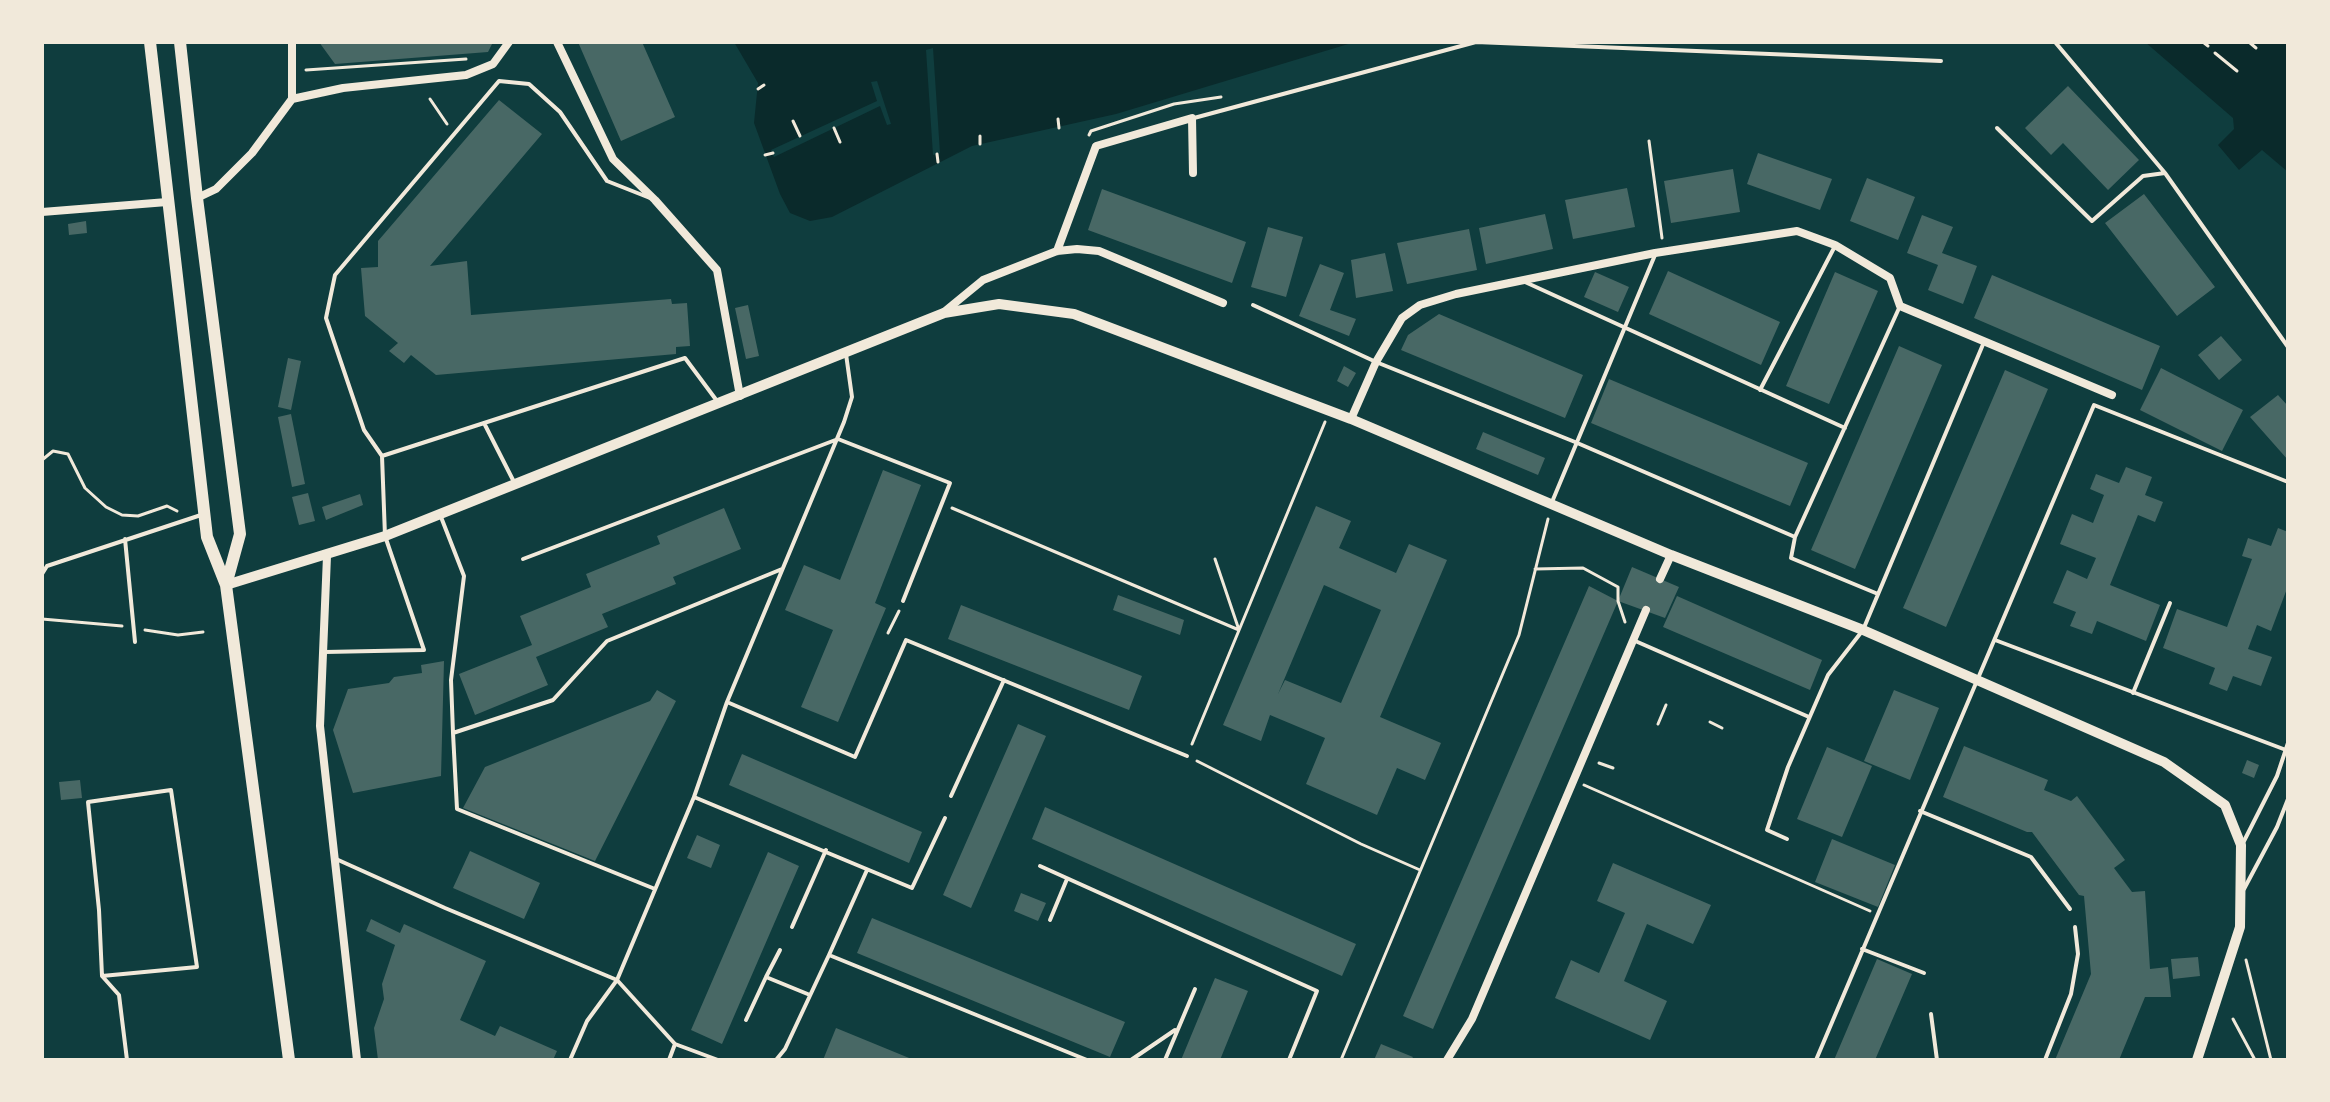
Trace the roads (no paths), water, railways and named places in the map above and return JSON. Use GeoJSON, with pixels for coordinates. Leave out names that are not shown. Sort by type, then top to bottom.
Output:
{"type":"FeatureCollection","features":[{"type":"Feature","properties":{"kind":"main road"},"geometry":{"type":"LineString","coordinates":[[150,42],[207,537],[226,585],[289,1060]]}},
{"type":"Feature","properties":{"kind":"main road"},"geometry":{"type":"LineString","coordinates":[[180,42],[240,534],[226,585]]}},
{"type":"Feature","properties":{"kind":"street"},"geometry":{"type":"LineString","coordinates":[[197,198],[216,189],[252,153],[292,99],[292,42]]}},
{"type":"Feature","properties":{"kind":"street"},"geometry":{"type":"LineString","coordinates":[[292,99],[343,88],[466,75],[493,64],[509,42]]}},
{"type":"Feature","properties":{"kind":"street"},"geometry":{"type":"LineString","coordinates":[[557,42],[613,159],[655,200],[717,270],[740,396]]}},
{"type":"Feature","properties":{"kind":"street"},"geometry":{"type":"LineString","coordinates":[[1057,251],[1096,146],[1192,118],[1193,173]]}},
{"type":"Feature","properties":{"kind":"street"},"geometry":{"type":"LineString","coordinates":[[42,212],[167,202]]}},
{"type":"Feature","properties":{"kind":"street"},"geometry":{"type":"LineString","coordinates":[[1351,419],[1376,362],[1402,318],[1420,305],[1456,294],[1655,253],[1797,231],[1835,245],[1890,278],[1900,306],[2112,395]]}},
{"type":"Feature","properties":{"kind":"street"},"geometry":{"type":"LineString","coordinates":[[944,313],[983,280],[1057,251],[1077,249],[1099,251],[1223,303]]}},
{"type":"Feature","properties":{"kind":"street"},"geometry":{"type":"LineString","coordinates":[[226,585],[385,536],[944,313],[999,304],[1074,314],[1351,419],[1671,555],[1863,630],[2164,762],[2225,805],[2241,845],[2243,891],[2240,927],[2197,1060]]}},
{"type":"Feature","properties":{"kind":"street"},"geometry":{"type":"LineString","coordinates":[[1660,579],[1671,555]]}},
{"type":"Feature","properties":{"kind":"street"},"geometry":{"type":"LineString","coordinates":[[327,556],[320,726],[357,1060]]}},
{"type":"Feature","properties":{"kind":"street"},"geometry":{"type":"LineString","coordinates":[[1447,1060],[1472,1019],[1646,610]]}},
{"type":"Feature","properties":{"kind":"lane"},"geometry":{"type":"LineString","coordinates":[[1192,118],[1476,42],[1941,61]]}},
{"type":"Feature","properties":{"kind":"lane"},"geometry":{"type":"LineString","coordinates":[[2055,42],[2165,173],[2288,347]]}},
{"type":"Feature","properties":{"kind":"lane"},"geometry":{"type":"LineString","coordinates":[[322,653],[424,650],[385,536],[382,456],[364,430],[326,318],[335,275],[499,81],[529,84],[560,112],[607,181],[655,200]]}},
{"type":"Feature","properties":{"kind":"lane"},"geometry":{"type":"LineString","coordinates":[[1997,128],[2092,221],[2143,176],[2165,173]]}},
{"type":"Feature","properties":{"kind":"lane"},"geometry":{"type":"LineString","coordinates":[[1760,390],[1835,245]]}},
{"type":"Feature","properties":{"kind":"lane"},"geometry":{"type":"LineString","coordinates":[[1552,504],[1655,253]]}},
{"type":"Feature","properties":{"kind":"lane"},"geometry":{"type":"LineString","coordinates":[[1523,281],[1845,429]]}},
{"type":"Feature","properties":{"kind":"lane"},"geometry":{"type":"LineString","coordinates":[[1253,305],[1376,362],[1575,442],[1795,537]]}},
{"type":"Feature","properties":{"kind":"lane"},"geometry":{"type":"LineString","coordinates":[[1878,594],[1791,558],[1795,537],[1900,306]]}},
{"type":"Feature","properties":{"kind":"lane"},"geometry":{"type":"LineString","coordinates":[[1787,839],[1767,830],[1788,767],[1828,675],[1863,630],[1984,342]]}},
{"type":"Feature","properties":{"kind":"lane"},"geometry":{"type":"LineString","coordinates":[[570,1060],[587,1021],[617,980],[694,797],[727,702],[838,439],[852,397],[845,351]]}},
{"type":"Feature","properties":{"kind":"lane"},"geometry":{"type":"LineString","coordinates":[[382,456],[685,358],[718,403]]}},
{"type":"Feature","properties":{"kind":"lane"},"geometry":{"type":"LineString","coordinates":[[1816,1060],[1975,679],[1995,640],[2094,405],[2288,482]]}},
{"type":"Feature","properties":{"kind":"lane"},"geometry":{"type":"LineString","coordinates":[[484,423],[516,486]]}},
{"type":"Feature","properties":{"kind":"lane"},"geometry":{"type":"LineString","coordinates":[[523,559],[838,439],[950,483],[903,601]]}},
{"type":"Feature","properties":{"kind":"lane"},"geometry":{"type":"LineString","coordinates":[[42,574],[47,566],[206,514]]}},
{"type":"Feature","properties":{"kind":"lane"},"geometry":{"type":"LineString","coordinates":[[440,514],[464,576],[451,680],[457,809],[655,889]]}},
{"type":"Feature","properties":{"kind":"lane"},"geometry":{"type":"LineString","coordinates":[[125,539],[135,642]]}},
{"type":"Feature","properties":{"kind":"lane"},"geometry":{"type":"LineString","coordinates":[[453,733],[553,700],[607,641],[783,569]]}},
{"type":"Feature","properties":{"kind":"lane"},"geometry":{"type":"LineString","coordinates":[[2133,693],[2170,603]]}},
{"type":"Feature","properties":{"kind":"lane"},"geometry":{"type":"LineString","coordinates":[[727,702],[855,757],[906,640],[1187,756]]}},
{"type":"Feature","properties":{"kind":"lane"},"geometry":{"type":"LineString","coordinates":[[1633,640],[1809,717]]}},
{"type":"Feature","properties":{"kind":"lane"},"geometry":{"type":"LineString","coordinates":[[1995,640],[2286,750]]}},
{"type":"Feature","properties":{"kind":"lane"},"geometry":{"type":"LineString","coordinates":[[951,796],[1004,680]]}},
{"type":"Feature","properties":{"kind":"lane"},"geometry":{"type":"LineString","coordinates":[[2241,845],[2277,776],[2288,743]]}},
{"type":"Feature","properties":{"kind":"lane"},"geometry":{"type":"LineString","coordinates":[[102,976],[197,967],[171,790],[88,802],[102,976],[119,995],[127,1060]]}},
{"type":"Feature","properties":{"kind":"lane"},"geometry":{"type":"LineString","coordinates":[[694,797],[912,888],[945,818]]}},
{"type":"Feature","properties":{"kind":"lane"},"geometry":{"type":"LineString","coordinates":[[2243,891],[2277,827],[2288,799]]}},
{"type":"Feature","properties":{"kind":"lane"},"geometry":{"type":"LineString","coordinates":[[1920,811],[2031,857],[2070,909]]}},
{"type":"Feature","properties":{"kind":"lane"},"geometry":{"type":"LineString","coordinates":[[792,927],[826,850]]}},
{"type":"Feature","properties":{"kind":"lane"},"geometry":{"type":"LineString","coordinates":[[334,858],[617,980],[675,1044],[718,1060]]}},
{"type":"Feature","properties":{"kind":"lane"},"geometry":{"type":"LineString","coordinates":[[1040,866],[1317,991],[1289,1060]]}},
{"type":"Feature","properties":{"kind":"lane"},"geometry":{"type":"LineString","coordinates":[[776,1060],[785,1049],[867,869]]}},
{"type":"Feature","properties":{"kind":"lane"},"geometry":{"type":"LineString","coordinates":[[1050,920],[1067,879]]}},
{"type":"Feature","properties":{"kind":"lane"},"geometry":{"type":"LineString","coordinates":[[2045,1060],[2071,994],[2078,954],[2075,927]]}},
{"type":"Feature","properties":{"kind":"lane"},"geometry":{"type":"LineString","coordinates":[[1862,949],[1924,973]]}},
{"type":"Feature","properties":{"kind":"lane"},"geometry":{"type":"LineString","coordinates":[[746,1020],[780,950]]}},
{"type":"Feature","properties":{"kind":"lane"},"geometry":{"type":"LineString","coordinates":[[829,955],[1087,1060]]}},
{"type":"Feature","properties":{"kind":"lane"},"geometry":{"type":"LineString","coordinates":[[766,977],[810,995]]}},
{"type":"Feature","properties":{"kind":"lane"},"geometry":{"type":"LineString","coordinates":[[1165,1060],[1195,989]]}},
{"type":"Feature","properties":{"kind":"lane"},"geometry":{"type":"LineString","coordinates":[[1931,1014],[1937,1060]]}},
{"type":"Feature","properties":{"kind":"lane"},"geometry":{"type":"LineString","coordinates":[[1131,1060],[1178,1028]]}},
{"type":"Feature","properties":{"kind":"lane"},"geometry":{"type":"LineString","coordinates":[[669,1060],[675,1044]]}},
{"type":"Feature","properties":{"kind":"water"},"geometry":{"type":"Polygon","coordinates":[[[734,42],[1355,42],[1116,114],[972,146],[832,217],[810,221],[790,213],[780,194],[754,123],[758,83],[734,42]]]}},
{"type":"Feature","properties":{"kind":"water"},"geometry":{"type":"Polygon","coordinates":[[[2145,42],[2288,42],[2288,172],[2262,150],[2239,170],[2218,145],[2234,129],[2233,118],[2145,42]]]}}]}
